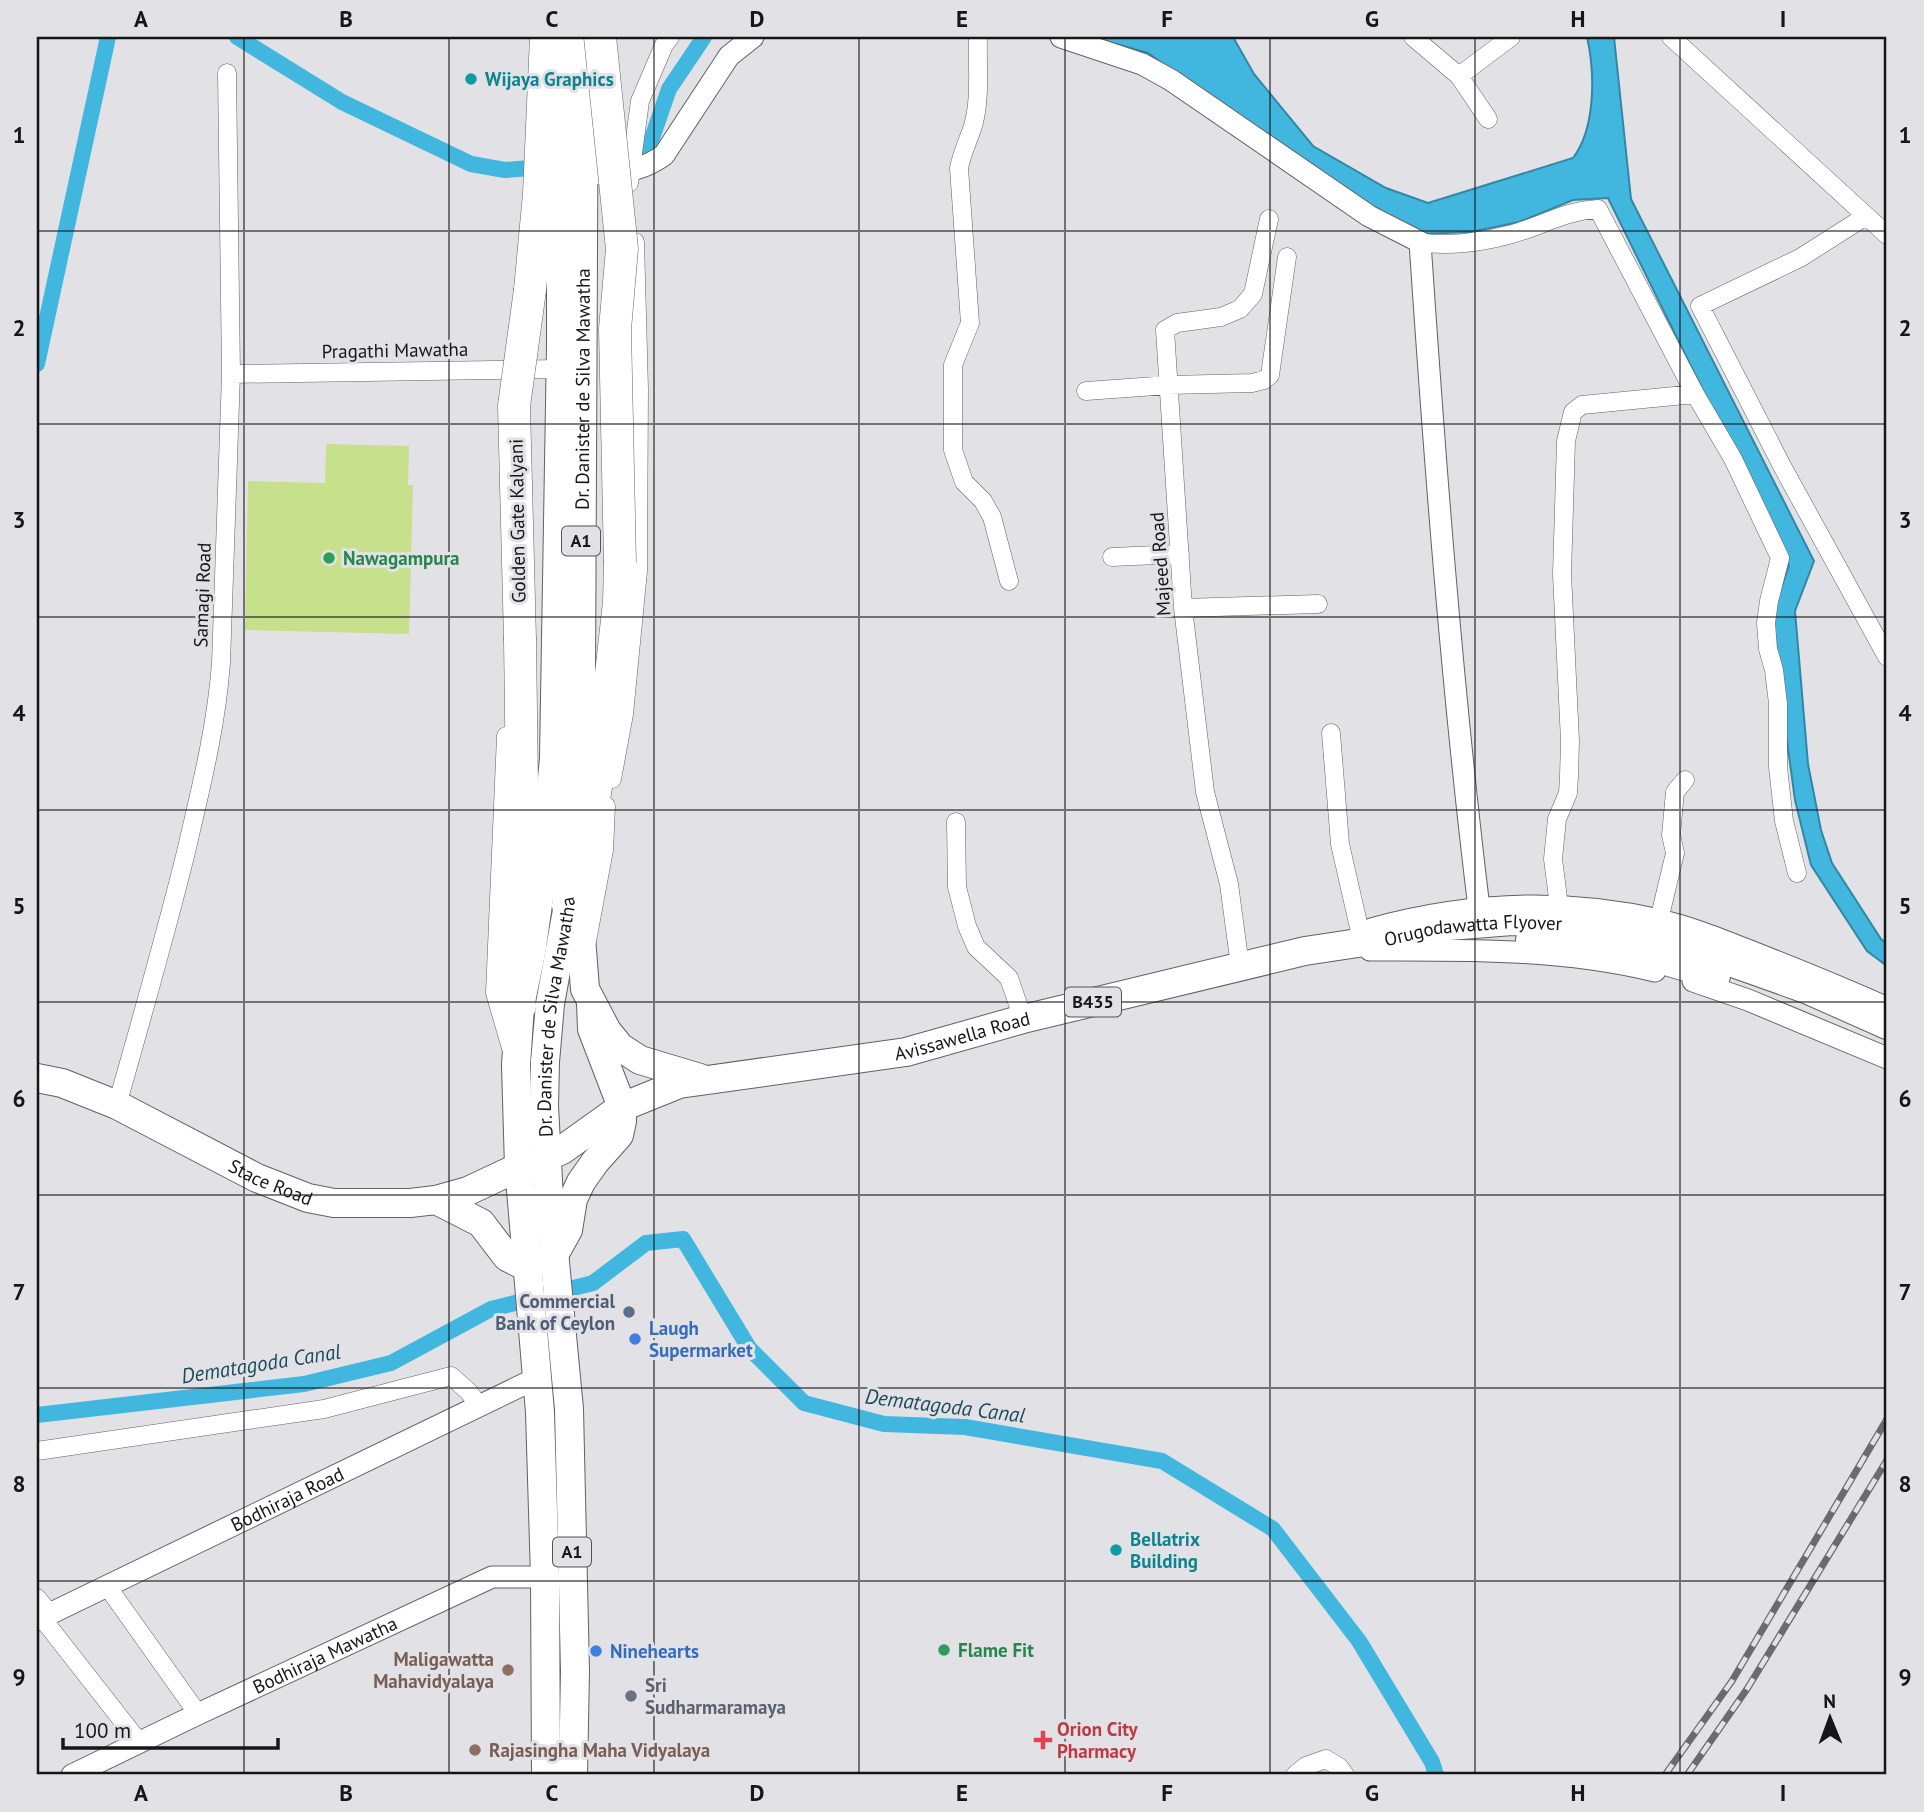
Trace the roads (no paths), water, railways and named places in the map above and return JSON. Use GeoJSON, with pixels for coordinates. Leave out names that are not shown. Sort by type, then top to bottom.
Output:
{"type":"FeatureCollection","features":[{"type":"Feature","properties":{"kind":"highway","name":"Golden Gate Kalyani"},"geometry":{"type":"LineString","coordinates":[[520,1006],[511,942],[522,786],[514,406],[534,250],[546,37]]}},
{"type":"Feature","properties":{"kind":"highway"},"geometry":{"type":"LineString","coordinates":[[568,905],[579,887],[596,787],[619,601],[615,329],[622,249],[600,37]]}},
{"type":"Feature","properties":{"kind":"main road","name":"A1"},"geometry":{"type":"LineString","coordinates":[[561,37],[572,134]]}},
{"type":"Feature","properties":{"kind":"main road","name":"A1"},"geometry":{"type":"LineString","coordinates":[[572,134],[584,37]]}},
{"type":"Feature","properties":{"kind":"main road","name":"Dr. Danister de Silva Mawatha"},"geometry":{"type":"LineString","coordinates":[[542,1267],[547,1157],[544,1084],[547,1032],[568,905],[564,886],[581,678],[583,175],[572,134]]}},
{"type":"Feature","properties":{"kind":"main road","name":"Dr. Danister de Silva Mawatha"},"geometry":{"type":"LineString","coordinates":[[572,134],[560,197],[554,758],[538,907],[520,1006],[516,1065],[519,1167],[542,1267],[548,1329],[569,1409],[575,1671],[573,1775]]}},
{"type":"Feature","properties":{"kind":"main road"},"geometry":{"type":"LineString","coordinates":[[568,905],[579,927],[585,989],[607,1031],[629,1054],[652,1065],[705,1079]]}},
{"type":"Feature","properties":{"kind":"main road","name":"Orugodawatta Flyover"},"geometry":{"type":"LineString","coordinates":[[1391,938],[1436,927],[1512,921],[1577,924],[1674,942],[1806,989],[1887,1025]]}},
{"type":"Feature","properties":{"kind":"main road","name":"Avissawella Road"},"geometry":{"type":"LineString","coordinates":[[519,1167],[562,1150],[622,1107],[660,1090],[705,1079],[906,1052],[1023,1019],[1305,951],[1391,938]]}},
{"type":"Feature","properties":{"kind":"main road","name":"Orugodawatta Flyover"},"geometry":{"type":"LineString","coordinates":[[1391,938],[1505,938],[1619,947],[1727,979],[1798,1006],[1887,1045]]}},
{"type":"Feature","properties":{"kind":"main road"},"geometry":{"type":"LineString","coordinates":[[436,1200],[481,1223],[507,1257],[542,1267],[568,1230],[573,1199],[581,1182],[619,1135],[622,1107],[592,1029],[591,1003]]}},
{"type":"Feature","properties":{"kind":"main road","name":"Stace Road"},"geometry":{"type":"LineString","coordinates":[[37,1078],[62,1083],[117,1105],[257,1178],[308,1198],[334,1203],[436,1200],[477,1187],[519,1167]]}},
{"type":"Feature","properties":{"kind":"main road","name":"Dr. Danister de Silva Mawatha"},"geometry":{"type":"LineString","coordinates":[[547,1775],[545,1577],[537,1378],[548,1329]]}},
{"type":"Feature","properties":{"kind":"street"},"geometry":{"type":"LineString","coordinates":[[583,970],[604,850],[607,804],[624,714],[638,571],[636,256],[629,198],[630,168],[640,100],[670,37]]}},
{"type":"Feature","properties":{"kind":"street"},"geometry":{"type":"LineString","coordinates":[[583,175],[652,164],[664,155],[729,56],[753,37]]}},
{"type":"Feature","properties":{"kind":"street"},"geometry":{"type":"LineString","coordinates":[[978,37],[977,103],[972,127],[962,149],[959,168],[970,323],[953,365],[953,450],[964,482],[983,501],[992,516],[1009,581]]}},
{"type":"Feature","properties":{"kind":"street"},"geometry":{"type":"LineString","coordinates":[[1062,37],[1142,64],[1171,80],[1369,216],[1420,242],[1465,242],[1509,235],[1577,210],[1598,209],[1695,394],[1733,459],[1780,558],[1766,623],[1778,704],[1778,767],[1784,821],[1797,873]]}},
{"type":"Feature","properties":{"kind":"street"},"geometry":{"type":"LineString","coordinates":[[1413,37],[1459,76],[1488,119]]}},
{"type":"Feature","properties":{"kind":"street"},"geometry":{"type":"LineString","coordinates":[[1459,76],[1511,37]]}},
{"type":"Feature","properties":{"kind":"street"},"geometry":{"type":"LineString","coordinates":[[1671,37],[1887,235]]}},
{"type":"Feature","properties":{"kind":"street","name":"Samagi Road"},"geometry":{"type":"LineString","coordinates":[[117,1105],[163,944],[214,728],[221,663],[232,374],[227,73]]}},
{"type":"Feature","properties":{"kind":"street"},"geometry":{"type":"LineString","coordinates":[[1866,216],[1800,258],[1700,306],[1782,466],[1887,657]]}},
{"type":"Feature","properties":{"kind":"street","name":"Majeed Road"},"geometry":{"type":"LineString","coordinates":[[1240,967],[1229,884],[1205,792],[1183,608],[1166,331],[1177,323],[1221,317],[1240,309],[1253,294],[1269,219]]}},
{"type":"Feature","properties":{"kind":"street"},"geometry":{"type":"LineString","coordinates":[[1420,242],[1435,468],[1465,791],[1479,908]]}},
{"type":"Feature","properties":{"kind":"street"},"geometry":{"type":"LineString","coordinates":[[1086,391],[1252,383],[1264,380],[1270,375],[1287,257]]}},
{"type":"Feature","properties":{"kind":"street","name":"Pragathi Mawatha"},"geometry":{"type":"LineString","coordinates":[[232,374],[560,369]]}},
{"type":"Feature","properties":{"kind":"street"},"geometry":{"type":"LineString","coordinates":[[504,370],[506,730],[495,993],[516,1065]]}},
{"type":"Feature","properties":{"kind":"street"},"geometry":{"type":"LineString","coordinates":[[1559,906],[1553,859],[1557,819],[1567,793],[1569,776],[1570,741],[1562,574],[1566,441],[1573,412],[1582,405],[1695,394]]}},
{"type":"Feature","properties":{"kind":"street"},"geometry":{"type":"LineString","coordinates":[[1112,557],[1180,554]]}},
{"type":"Feature","properties":{"kind":"street"},"geometry":{"type":"LineString","coordinates":[[1183,608],[1318,604]]}},
{"type":"Feature","properties":{"kind":"street"},"geometry":{"type":"LineString","coordinates":[[1331,733],[1340,844],[1360,932]]}},
{"type":"Feature","properties":{"kind":"street"},"geometry":{"type":"LineString","coordinates":[[1659,920],[1675,853],[1671,835],[1675,792],[1685,780]]}},
{"type":"Feature","properties":{"kind":"street"},"geometry":{"type":"LineString","coordinates":[[956,822],[957,887],[967,926],[976,947],[1009,978],[1023,1019]]}},
{"type":"Feature","properties":{"kind":"street"},"geometry":{"type":"LineString","coordinates":[[1305,951],[1407,919],[1479,908],[1559,906],[1659,920],[1711,936],[1887,1008]]}},
{"type":"Feature","properties":{"kind":"street"},"geometry":{"type":"LineString","coordinates":[[1305,951],[1507,950],[1563,954],[1624,963],[1688,979],[1748,1000],[1887,1058]]}},
{"type":"Feature","properties":{"kind":"street"},"geometry":{"type":"LineString","coordinates":[[37,1451],[324,1409],[451,1376],[469,1392],[479,1406]]}},
{"type":"Feature","properties":{"kind":"street","name":"Bodhiraja Road"},"geometry":{"type":"LineString","coordinates":[[41,1612],[107,1586],[537,1378]]}},
{"type":"Feature","properties":{"kind":"street","name":"Bodhiraja Mawatha"},"geometry":{"type":"LineString","coordinates":[[72,1775],[198,1713],[492,1577],[545,1577]]}},
{"type":"Feature","properties":{"kind":"street"},"geometry":{"type":"LineString","coordinates":[[107,1586],[198,1713]]}},
{"type":"Feature","properties":{"kind":"street"},"geometry":{"type":"LineString","coordinates":[[41,1612],[139,1742]]}},
{"type":"Feature","properties":{"kind":"street"},"geometry":{"type":"LineString","coordinates":[[1295,1775],[1306,1766],[1326,1759],[1339,1767],[1345,1775]]}},
{"type":"Feature","properties":{"kind":"water"},"geometry":{"type":"Polygon","coordinates":[[[1091,37],[1233,37],[1254,74],[1313,146],[1386,188],[1428,203],[1573,158],[1586,131],[1592,99],[1587,37],[1614,37],[1631,199],[1814,561],[1795,611],[1808,764],[1821,830],[1832,863],[1881,939],[1887,944],[1887,966],[1867,951],[1811,865],[1795,800],[1773,638],[1773,612],[1789,565],[1608,198],[1573,200],[1519,222],[1471,232],[1418,234],[1297,164],[1148,53],[1091,37]]]}},
{"type":"Feature","properties":{"kind":"waterway"},"geometry":{"type":"LineString","coordinates":[[37,364],[108,37]]}},
{"type":"Feature","properties":{"kind":"waterway"},"geometry":{"type":"LineString","coordinates":[[237,37],[342,102],[471,164],[505,170],[544,167]]}},
{"type":"Feature","properties":{"kind":"waterway"},"geometry":{"type":"LineString","coordinates":[[623,160],[640,158],[651,141],[669,89],[704,37]]}},
{"type":"Feature","properties":{"kind":"waterway","name":"Dematagoda Canal"},"geometry":{"type":"LineString","coordinates":[[37,1415],[304,1384],[391,1363],[491,1309],[593,1283],[646,1243],[683,1239],[749,1348],[804,1403],[884,1424],[965,1427],[1162,1461],[1273,1529],[1359,1641],[1432,1762],[1436,1775]]}},
{"type":"Feature","properties":{"kind":"railway"},"geometry":{"type":"LineString","coordinates":[[1665,1775],[1732,1681],[1887,1419]]}},
{"type":"Feature","properties":{"kind":"railway"},"geometry":{"type":"LineString","coordinates":[[1687,1775],[1747,1689],[1887,1460]]}},
{"type":"Feature","properties":{"kind":"place","name":"Wijaya Graphics"},"geometry":{"type":"Point","coordinates":[471,79]}},
{"type":"Feature","properties":{"kind":"place","name":"Nawagampura"},"geometry":{"type":"Point","coordinates":[329,558]}},
{"type":"Feature","properties":{"kind":"place","name":"Commercial Bank of Ceylon"},"geometry":{"type":"Point","coordinates":[629,1312]}},
{"type":"Feature","properties":{"kind":"place","name":"Laugh Supermarket"},"geometry":{"type":"Point","coordinates":[635,1339]}},
{"type":"Feature","properties":{"kind":"place","name":"Bellatrix Building"},"geometry":{"type":"Point","coordinates":[1116,1550]}},
{"type":"Feature","properties":{"kind":"place","name":"Flame Fit"},"geometry":{"type":"Point","coordinates":[944,1650]}},
{"type":"Feature","properties":{"kind":"place","name":"Ninehearts"},"geometry":{"type":"Point","coordinates":[596,1651]}},
{"type":"Feature","properties":{"kind":"place","name":"Maligawatta Mahavidyalaya"},"geometry":{"type":"Point","coordinates":[508,1670]}},
{"type":"Feature","properties":{"kind":"place","name":"Sri Sudharmaramaya"},"geometry":{"type":"Point","coordinates":[631,1696]}},
{"type":"Feature","properties":{"kind":"place","name":"Orion City Pharmacy"},"geometry":{"type":"Point","coordinates":[1043,1740]}},
{"type":"Feature","properties":{"kind":"place","name":"Rajasingha Maha Vidyalaya"},"geometry":{"type":"Point","coordinates":[475,1750]}}]}
